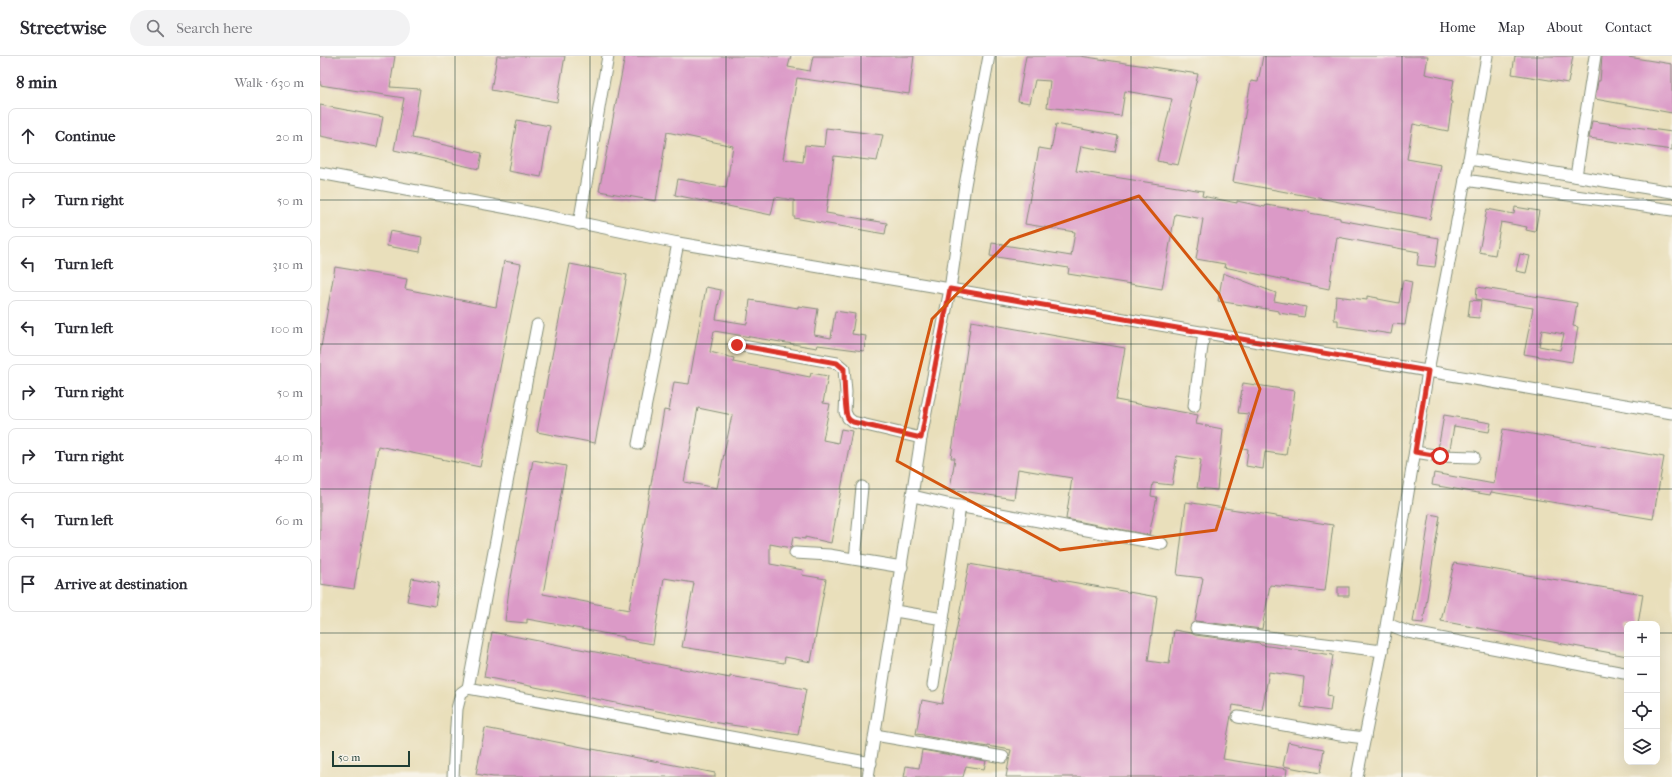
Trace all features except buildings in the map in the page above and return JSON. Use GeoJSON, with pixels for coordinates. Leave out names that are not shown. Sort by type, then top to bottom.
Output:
{"type":"FeatureCollection","features":[{"type":"Feature","properties":{"kind":"street"},"geometry":{"type":"LineString","coordinates":[[579,224],[608,56]]}},
{"type":"Feature","properties":{"kind":"street"},"geometry":{"type":"LineString","coordinates":[[868,777],[921,438],[950,289],[988,56]]}},
{"type":"Feature","properties":{"kind":"street"},"geometry":{"type":"LineString","coordinates":[[1357,777],[1382,652],[1428,371],[1465,180],[1487,56]]}},
{"type":"Feature","properties":{"kind":"street"},"geometry":{"type":"LineString","coordinates":[[1576,176],[1595,56]]}},
{"type":"Feature","properties":{"kind":"street"},"geometry":{"type":"LineString","coordinates":[[1469,158],[1672,192]]}},
{"type":"Feature","properties":{"kind":"street"},"geometry":{"type":"LineString","coordinates":[[320,173],[508,208],[579,224],[678,243],[1672,413]]}},
{"type":"Feature","properties":{"kind":"street"},"geometry":{"type":"LineString","coordinates":[[1465,180],[1672,210]]}},
{"type":"Feature","properties":{"kind":"street"},"geometry":{"type":"LineString","coordinates":[[638,444],[678,243]]}},
{"type":"Feature","properties":{"kind":"street"},"geometry":{"type":"LineString","coordinates":[[453,777],[457,708],[461,694],[468,688],[537,325]]}},
{"type":"Feature","properties":{"kind":"street"},"geometry":{"type":"LineString","coordinates":[[1194,406],[1204,332]]}},
{"type":"Feature","properties":{"kind":"street"},"geometry":{"type":"LineString","coordinates":[[737,345],[837,363],[844,369],[846,412],[848,418],[853,422],[921,438]]}},
{"type":"Feature","properties":{"kind":"street"},"geometry":{"type":"LineString","coordinates":[[1415,452],[1440,456],[1474,457]]}},
{"type":"Feature","properties":{"kind":"street"},"geometry":{"type":"LineString","coordinates":[[855,559],[862,486]]}},
{"type":"Feature","properties":{"kind":"street"},"geometry":{"type":"LineString","coordinates":[[913,496],[1162,544]]}},
{"type":"Feature","properties":{"kind":"street"},"geometry":{"type":"LineString","coordinates":[[933,685],[960,506]]}},
{"type":"Feature","properties":{"kind":"street"},"geometry":{"type":"LineString","coordinates":[[795,553],[855,559],[902,567]]}},
{"type":"Feature","properties":{"kind":"street"},"geometry":{"type":"LineString","coordinates":[[895,611],[943,619]]}},
{"type":"Feature","properties":{"kind":"street"},"geometry":{"type":"LineString","coordinates":[[1387,624],[1408,632],[1624,673]]}},
{"type":"Feature","properties":{"kind":"street"},"geometry":{"type":"LineString","coordinates":[[1196,628],[1382,652]]}},
{"type":"Feature","properties":{"kind":"street"},"geometry":{"type":"LineString","coordinates":[[468,688],[871,763]]}},
{"type":"Feature","properties":{"kind":"street"},"geometry":{"type":"LineString","coordinates":[[1238,717],[1365,738]]}},
{"type":"Feature","properties":{"kind":"street"},"geometry":{"type":"LineString","coordinates":[[875,735],[1004,758]]}},
{"type":"Feature","properties":{"kind":"highlighted area"},"geometry":{"type":"Polygon","coordinates":[[[1139,196],[1219,294],[1260,389],[1216,530],[1060,550],[897,461],[932,319],[1010,240],[1139,196]]]}},
{"type":"Feature","properties":{"kind":"route"},"geometry":{"type":"LineString","coordinates":[[737,345],[837,363],[844,369],[846,412],[848,418],[853,422],[921,438],[950,289],[1428,371],[1415,452],[1440,456]]}}]}
